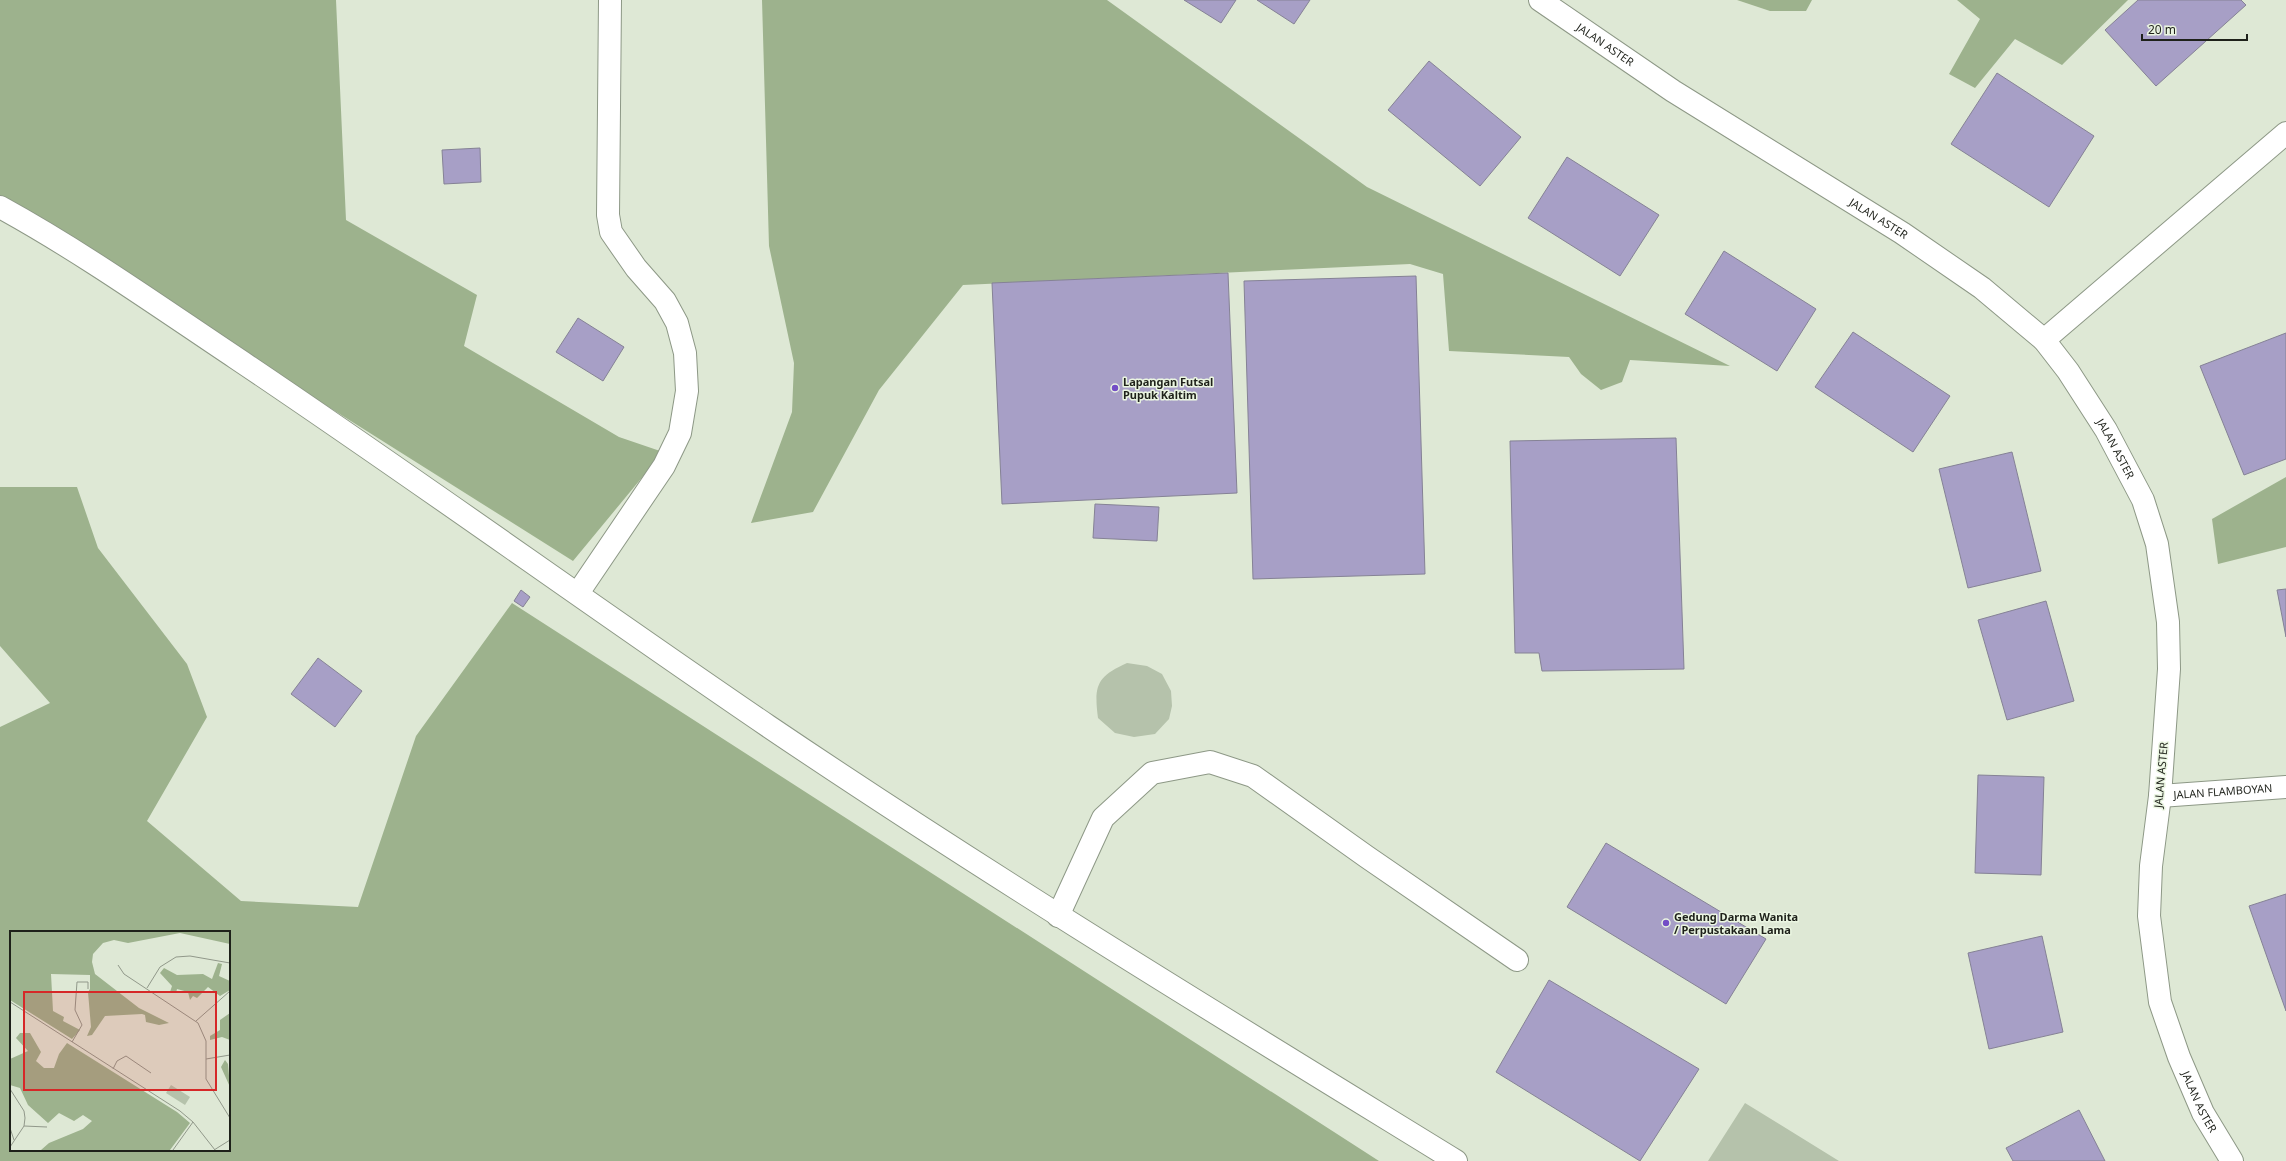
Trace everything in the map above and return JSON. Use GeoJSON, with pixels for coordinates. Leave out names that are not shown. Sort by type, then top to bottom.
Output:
{"type":"FeatureCollection","features":[{"type":"Feature","properties":{"kind":"street"},"geometry":{"type":"LineString","coordinates":[[578,593],[664,466],[680,433],[687,391],[685,353],[677,322],[665,300],[636,268],[611,232],[608,216],[610,0]]}},
{"type":"Feature","properties":{"kind":"street","name":"JALAN ASTER"},"geometry":{"type":"LineString","coordinates":[[1540,0],[1673,91],[1914,242],[1982,288],[2044,340],[2068,371],[2106,430],[2143,500],[2157,544],[2168,622],[2169,669],[2160,796],[2151,866],[2149,916],[2160,1002],[2179,1057],[2203,1113],[2232,1161]]}},
{"type":"Feature","properties":{"kind":"street"},"geometry":{"type":"LineString","coordinates":[[2044,340],[2286,133]]}},
{"type":"Feature","properties":{"kind":"street"},"geometry":{"type":"LineString","coordinates":[[0,207],[39,228],[138,292],[339,427],[768,726],[1058,916],[1456,1161]]}},
{"type":"Feature","properties":{"kind":"street"},"geometry":{"type":"LineString","coordinates":[[1058,916],[1103,818],[1152,773],[1210,762],[1253,776],[1367,857],[1517,960]]}},
{"type":"Feature","properties":{"kind":"street","name":"JALAN FLAMBOYAN"},"geometry":{"type":"LineString","coordinates":[[2160,796],[2286,787]]}},
{"type":"Feature","properties":{"kind":"green space"},"geometry":{"type":"Polygon","coordinates":[[[0,0],[336,0],[346,220],[477,295],[464,346],[619,437],[663,452],[573,561],[0,200],[0,0]]]}},
{"type":"Feature","properties":{"kind":"green space"},"geometry":{"type":"Polygon","coordinates":[[[762,0],[1107,0],[1367,187],[1730,366],[1630,360],[1622,382],[1601,390],[1581,374],[1569,357],[1449,351],[1443,274],[1410,264],[963,285],[879,390],[813,512],[751,523],[792,412],[794,363],[769,246],[762,0]]]}},
{"type":"Feature","properties":{"kind":"green space"},"geometry":{"type":"Polygon","coordinates":[[[1737,0],[1812,0],[1806,11],[1770,11],[1737,0]]]}},
{"type":"Feature","properties":{"kind":"green space"},"geometry":{"type":"Polygon","coordinates":[[[1957,0],[2128,0],[2062,65],[2015,39],[1975,88],[1949,74],[1980,19],[1957,0]]]}},
{"type":"Feature","properties":{"kind":"green space"},"geometry":{"type":"Polygon","coordinates":[[[2286,477],[2286,547],[2218,564],[2212,519],[2286,477]]]}},
{"type":"Feature","properties":{"kind":"green space"},"geometry":{"type":"Polygon","coordinates":[[[0,487],[77,487],[98,548],[187,664],[207,717],[147,821],[241,901],[358,907],[416,736],[512,603],[1379,1161],[0,1161],[0,727],[50,703],[0,646],[0,487]]]}},
{"type":"Feature","properties":{"kind":"green space"},"geometry":{"type":"Polygon","coordinates":[[[1127,663],[1147,666],[1162,674],[1171,691],[1172,706],[1169,719],[1155,734],[1134,737],[1115,733],[1098,718],[1096,698],[1099,684],[1109,673],[1127,663]]]}},
{"type":"Feature","properties":{"kind":"green space"},"geometry":{"type":"Polygon","coordinates":[[[1745,1103],[1839,1161],[1708,1161],[1745,1103]]]}},
{"type":"Feature","properties":{"kind":"building"},"geometry":{"type":"Polygon","coordinates":[[[1184,0],[1236,0],[1221,23],[1184,0]]]}},
{"type":"Feature","properties":{"kind":"building"},"geometry":{"type":"Polygon","coordinates":[[[1257,0],[1310,0],[1294,24],[1257,0]]]}},
{"type":"Feature","properties":{"kind":"building"},"geometry":{"type":"Polygon","coordinates":[[[2138,0],[2241,0],[2246,5],[2156,86],[2105,30],[2138,0]]]}},
{"type":"Feature","properties":{"kind":"building"},"geometry":{"type":"Polygon","coordinates":[[[1429,61],[1521,137],[1480,186],[1388,110],[1429,61]]]}},
{"type":"Feature","properties":{"kind":"building"},"geometry":{"type":"Polygon","coordinates":[[[1997,73],[2094,136],[2049,207],[1951,144],[1997,73]]]}},
{"type":"Feature","properties":{"kind":"building"},"geometry":{"type":"Polygon","coordinates":[[[480,148],[481,182],[444,184],[442,150],[480,148]]]}},
{"type":"Feature","properties":{"kind":"building"},"geometry":{"type":"Polygon","coordinates":[[[1567,157],[1659,215],[1620,276],[1528,218],[1567,157]]]}},
{"type":"Feature","properties":{"kind":"building"},"geometry":{"type":"Polygon","coordinates":[[[1724,251],[1816,309],[1777,371],[1685,314],[1724,251]]]}},
{"type":"Feature","properties":{"kind":"building","name":"Lapangan Futsal Pupuk Kaltim"},"geometry":{"type":"Polygon","coordinates":[[[1228,273],[1237,493],[1002,504],[992,283],[1228,273]]]}},
{"type":"Feature","properties":{"kind":"building"},"geometry":{"type":"Polygon","coordinates":[[[1416,276],[1425,574],[1253,579],[1244,281],[1416,276]]]}},
{"type":"Feature","properties":{"kind":"building"},"geometry":{"type":"Polygon","coordinates":[[[578,318],[624,347],[603,381],[556,352],[578,318]]]}},
{"type":"Feature","properties":{"kind":"building"},"geometry":{"type":"Polygon","coordinates":[[[1853,332],[1950,396],[1913,452],[1815,387],[1853,332]]]}},
{"type":"Feature","properties":{"kind":"building"},"geometry":{"type":"Polygon","coordinates":[[[2286,333],[2286,459],[2244,475],[2200,366],[2286,333]]]}},
{"type":"Feature","properties":{"kind":"building"},"geometry":{"type":"Polygon","coordinates":[[[1676,438],[1684,669],[1542,671],[1539,653],[1515,653],[1510,441],[1676,438]]]}},
{"type":"Feature","properties":{"kind":"building"},"geometry":{"type":"Polygon","coordinates":[[[2012,452],[2041,571],[1968,588],[1939,469],[2012,452]]]}},
{"type":"Feature","properties":{"kind":"building"},"geometry":{"type":"Polygon","coordinates":[[[1095,504],[1159,507],[1157,541],[1093,538],[1095,504]]]}},
{"type":"Feature","properties":{"kind":"building"},"geometry":{"type":"Polygon","coordinates":[[[2286,589],[2286,637],[2277,590],[2286,589]]]}},
{"type":"Feature","properties":{"kind":"building"},"geometry":{"type":"Polygon","coordinates":[[[521,590],[530,597],[523,607],[514,601],[521,590]]]}},
{"type":"Feature","properties":{"kind":"building"},"geometry":{"type":"Polygon","coordinates":[[[2046,601],[2074,701],[2007,720],[1978,620],[2046,601]]]}},
{"type":"Feature","properties":{"kind":"building"},"geometry":{"type":"Polygon","coordinates":[[[318,658],[362,691],[335,727],[291,694],[318,658]]]}},
{"type":"Feature","properties":{"kind":"building"},"geometry":{"type":"Polygon","coordinates":[[[1978,775],[2044,777],[2041,875],[1975,873],[1978,775]]]}},
{"type":"Feature","properties":{"kind":"building","name":"Gedung Darma Wanita / Perpustakaan Lama"},"geometry":{"type":"Polygon","coordinates":[[[1606,843],[1766,939],[1726,1004],[1567,907],[1606,843]]]}},
{"type":"Feature","properties":{"kind":"building"},"geometry":{"type":"Polygon","coordinates":[[[2286,894],[2286,1011],[2249,906],[2286,894]]]}},
{"type":"Feature","properties":{"kind":"building"},"geometry":{"type":"Polygon","coordinates":[[[2042,936],[2063,1032],[1989,1049],[1968,953],[2042,936]]]}},
{"type":"Feature","properties":{"kind":"building"},"geometry":{"type":"Polygon","coordinates":[[[1549,980],[1699,1069],[1640,1161],[1496,1072],[1549,980]]]}},
{"type":"Feature","properties":{"kind":"building"},"geometry":{"type":"Polygon","coordinates":[[[2079,1110],[2105,1161],[2013,1161],[2006,1148],[2079,1110]]]}},
{"type":"Feature","properties":{"kind":"place","name":"Lapangan Futsal Pupuk Kaltim"},"geometry":{"type":"Point","coordinates":[1115,388]}},
{"type":"Feature","properties":{"kind":"place","name":"Gedung Darma Wanita / Perpustakaan Lama"},"geometry":{"type":"Point","coordinates":[1666,923]}}]}
